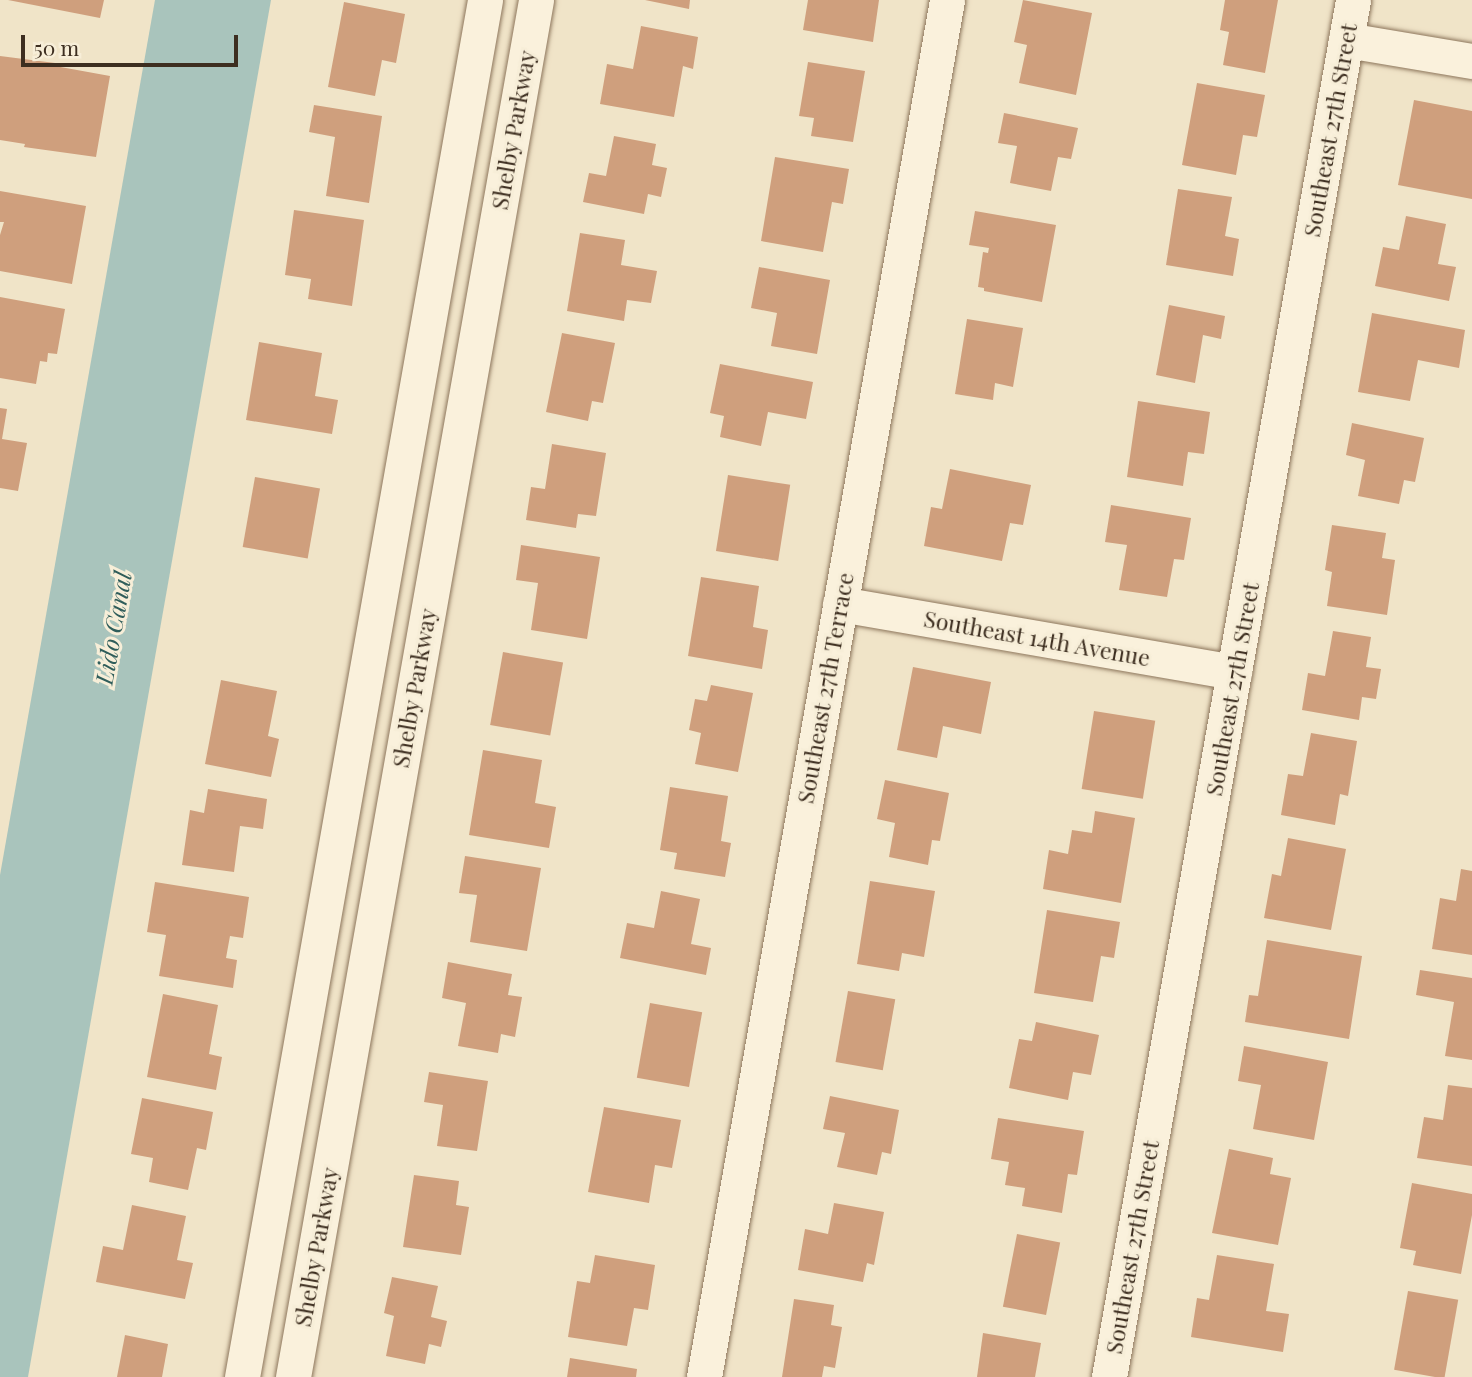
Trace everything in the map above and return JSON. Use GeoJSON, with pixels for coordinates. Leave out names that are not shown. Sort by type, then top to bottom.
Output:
{"type":"FeatureCollection","features":[{"type":"Feature","properties":{"kind":"street"},"geometry":{"type":"LineString","coordinates":[[242,1377],[485,0]]}},
{"type":"Feature","properties":{"kind":"street","name":"Shelby Parkway"},"geometry":{"type":"LineString","coordinates":[[293,1377],[536,0]]}},
{"type":"Feature","properties":{"kind":"street","name":"Southeast 27th Terrace"},"geometry":{"type":"LineString","coordinates":[[704,1377],[947,0]]}},
{"type":"Feature","properties":{"kind":"street","name":"Southeast 27th Street"},"geometry":{"type":"LineString","coordinates":[[1109,1377],[1353,0]]}},
{"type":"Feature","properties":{"kind":"street"},"geometry":{"type":"LineString","coordinates":[[1346,40],[1472,61]]}},
{"type":"Feature","properties":{"kind":"street","name":"Southeast 14th Avenue"},"geometry":{"type":"LineString","coordinates":[[839,604],[1234,672]]}},
{"type":"Feature","properties":{"kind":"water","name":"Lido Canal"},"geometry":{"type":"Polygon","coordinates":[[[155,0],[271,0],[28,1377],[0,1377],[0,875],[155,0]]]}},
{"type":"Feature","properties":{"kind":"building"},"geometry":{"type":"Polygon","coordinates":[[[8,0],[104,0],[100,18],[8,0]]]}},
{"type":"Feature","properties":{"kind":"building"},"geometry":{"type":"Polygon","coordinates":[[[645,0],[690,0],[689,9],[645,0]]]}},
{"type":"Feature","properties":{"kind":"building"},"geometry":{"type":"Polygon","coordinates":[[[808,0],[879,0],[873,42],[803,30],[808,0]]]}},
{"type":"Feature","properties":{"kind":"building"},"geometry":{"type":"Polygon","coordinates":[[[1023,0],[1092,13],[1076,95],[1019,83],[1027,45],[1014,42],[1023,0]]]}},
{"type":"Feature","properties":{"kind":"building"},"geometry":{"type":"Polygon","coordinates":[[[1225,0],[1278,0],[1265,73],[1223,65],[1229,32],[1220,30],[1225,0]]]}},
{"type":"Feature","properties":{"kind":"building"},"geometry":{"type":"Polygon","coordinates":[[[344,2],[405,14],[396,63],[382,60],[375,96],[328,87],[344,2]]]}},
{"type":"Feature","properties":{"kind":"building"},"geometry":{"type":"Polygon","coordinates":[[[641,26],[698,37],[693,69],[683,66],[674,117],[600,104],[607,64],[633,69],[641,26]]]}},
{"type":"Feature","properties":{"kind":"building"},"geometry":{"type":"Polygon","coordinates":[[[0,56],[55,63],[55,66],[110,76],[96,157],[24,147],[25,144],[0,140],[0,56]]]}},
{"type":"Feature","properties":{"kind":"building"},"geometry":{"type":"Polygon","coordinates":[[[808,62],[865,71],[853,142],[811,136],[814,118],[799,116],[808,62]]]}},
{"type":"Feature","properties":{"kind":"building"},"geometry":{"type":"Polygon","coordinates":[[[1197,83],[1265,95],[1257,137],[1243,135],[1236,175],[1182,165],[1197,83]]]}},
{"type":"Feature","properties":{"kind":"building"},"geometry":{"type":"Polygon","coordinates":[[[1414,100],[1472,111],[1472,199],[1398,185],[1414,100]]]}},
{"type":"Feature","properties":{"kind":"building"},"geometry":{"type":"Polygon","coordinates":[[[314,105],[382,116],[369,203],[326,196],[335,137],[309,132],[314,105]]]}},
{"type":"Feature","properties":{"kind":"building"},"geometry":{"type":"Polygon","coordinates":[[[1004,113],[1078,128],[1071,159],[1058,157],[1051,191],[1010,183],[1017,146],[998,143],[1004,113]]]}},
{"type":"Feature","properties":{"kind":"building"},"geometry":{"type":"Polygon","coordinates":[[[614,136],[656,144],[652,165],[667,168],[661,197],[648,194],[644,214],[583,202],[589,173],[606,176],[614,136]]]}},
{"type":"Feature","properties":{"kind":"building"},"geometry":{"type":"Polygon","coordinates":[[[775,157],[849,169],[843,204],[832,202],[823,252],[761,241],[775,157]]]}},
{"type":"Feature","properties":{"kind":"building"},"geometry":{"type":"Polygon","coordinates":[[[1178,189],[1232,197],[1225,236],[1239,239],[1233,276],[1166,265],[1178,189]]]}},
{"type":"Feature","properties":{"kind":"building"},"geometry":{"type":"Polygon","coordinates":[[[0,191],[86,206],[72,284],[0,271],[0,235],[4,222],[0,222],[0,191]]]}},
{"type":"Feature","properties":{"kind":"building"},"geometry":{"type":"Polygon","coordinates":[[[294,210],[364,220],[352,306],[308,299],[311,279],[285,275],[294,210]]]}},
{"type":"Feature","properties":{"kind":"building"},"geometry":{"type":"Polygon","coordinates":[[[975,211],[1056,225],[1042,302],[984,291],[984,288],[978,287],[983,252],[988,253],[989,248],[969,245],[975,211]]]}},
{"type":"Feature","properties":{"kind":"building"},"geometry":{"type":"Polygon","coordinates":[[[1406,216],[1446,224],[1438,264],[1456,267],[1449,301],[1375,286],[1383,247],[1399,250],[1406,216]]]}},
{"type":"Feature","properties":{"kind":"building"},"geometry":{"type":"Polygon","coordinates":[[[580,233],[625,240],[621,265],[657,271],[651,303],[627,300],[624,321],[567,311],[580,233]]]}},
{"type":"Feature","properties":{"kind":"building"},"geometry":{"type":"Polygon","coordinates":[[[759,267],[830,280],[817,354],[771,346],[777,313],[751,308],[759,267]]]}},
{"type":"Feature","properties":{"kind":"building"},"geometry":{"type":"Polygon","coordinates":[[[0,297],[65,309],[57,354],[48,353],[47,362],[40,361],[36,384],[0,378],[0,297]]]}},
{"type":"Feature","properties":{"kind":"building"},"geometry":{"type":"Polygon","coordinates":[[[1169,305],[1225,316],[1221,339],[1203,335],[1195,383],[1156,375],[1169,305]]]}},
{"type":"Feature","properties":{"kind":"building"},"geometry":{"type":"Polygon","coordinates":[[[1372,313],[1465,330],[1459,368],[1418,360],[1410,401],[1358,392],[1372,313]]]}},
{"type":"Feature","properties":{"kind":"building"},"geometry":{"type":"Polygon","coordinates":[[[967,319],[1023,328],[1013,387],[995,383],[993,400],[955,394],[967,319]]]}},
{"type":"Feature","properties":{"kind":"building"},"geometry":{"type":"Polygon","coordinates":[[[562,333],[615,343],[603,403],[592,401],[588,421],[546,412],[562,333]]]}},
{"type":"Feature","properties":{"kind":"building"},"geometry":{"type":"Polygon","coordinates":[[[259,342],[322,353],[315,396],[338,400],[332,434],[246,420],[259,342]]]}},
{"type":"Feature","properties":{"kind":"building"},"geometry":{"type":"Polygon","coordinates":[[[720,364],[813,382],[806,419],[768,412],[761,446],[720,437],[724,416],[710,413],[720,364]]]}},
{"type":"Feature","properties":{"kind":"building"},"geometry":{"type":"Polygon","coordinates":[[[1138,401],[1210,412],[1204,454],[1188,452],[1183,486],[1127,477],[1138,401]]]}},
{"type":"Feature","properties":{"kind":"building"},"geometry":{"type":"Polygon","coordinates":[[[0,408],[7,409],[2,439],[27,443],[18,491],[0,488],[0,408]]]}},
{"type":"Feature","properties":{"kind":"building"},"geometry":{"type":"Polygon","coordinates":[[[1352,423],[1424,438],[1415,482],[1404,480],[1399,504],[1358,496],[1365,460],[1346,455],[1352,423]]]}},
{"type":"Feature","properties":{"kind":"building"},"geometry":{"type":"Polygon","coordinates":[[[552,444],[606,453],[596,516],[578,514],[576,528],[526,520],[531,487],[545,489],[552,444]]]}},
{"type":"Feature","properties":{"kind":"building"},"geometry":{"type":"Polygon","coordinates":[[[950,469],[1031,485],[1023,525],[1010,523],[1002,561],[924,546],[931,507],[942,509],[950,469]]]}},
{"type":"Feature","properties":{"kind":"building"},"geometry":{"type":"Polygon","coordinates":[[[728,475],[790,485],[778,561],[716,551],[728,475]]]}},
{"type":"Feature","properties":{"kind":"building"},"geometry":{"type":"Polygon","coordinates":[[[255,477],[320,488],[308,558],[243,547],[255,477]]]}},
{"type":"Feature","properties":{"kind":"building"},"geometry":{"type":"Polygon","coordinates":[[[1111,505],[1191,518],[1184,560],[1174,559],[1167,597],[1119,590],[1127,545],[1105,542],[1111,505]]]}},
{"type":"Feature","properties":{"kind":"building"},"geometry":{"type":"Polygon","coordinates":[[[1332,525],[1386,533],[1382,558],[1395,560],[1387,615],[1327,606],[1332,572],[1325,570],[1332,525]]]}},
{"type":"Feature","properties":{"kind":"building"},"geometry":{"type":"Polygon","coordinates":[[[521,545],[600,557],[587,639],[531,630],[538,583],[516,580],[521,545]]]}},
{"type":"Feature","properties":{"kind":"building"},"geometry":{"type":"Polygon","coordinates":[[[701,577],[759,586],[753,627],[768,630],[762,669],[688,656],[701,577]]]}},
{"type":"Feature","properties":{"kind":"building"},"geometry":{"type":"Polygon","coordinates":[[[1333,631],[1371,637],[1366,667],[1381,669],[1376,699],[1362,697],[1359,720],[1302,710],[1308,673],[1325,676],[1333,631]]]}},
{"type":"Feature","properties":{"kind":"building"},"geometry":{"type":"Polygon","coordinates":[[[503,652],[563,663],[550,735],[490,725],[503,652]]]}},
{"type":"Feature","properties":{"kind":"building"},"geometry":{"type":"Polygon","coordinates":[[[913,667],[991,682],[981,734],[943,726],[937,758],[897,750],[913,667]]]}},
{"type":"Feature","properties":{"kind":"building"},"geometry":{"type":"Polygon","coordinates":[[[221,680],[277,691],[268,736],[279,739],[271,777],[205,764],[221,680]]]}},
{"type":"Feature","properties":{"kind":"building"},"geometry":{"type":"Polygon","coordinates":[[[711,685],[753,693],[738,772],[695,764],[701,733],[689,730],[695,699],[707,701],[711,685]]]}},
{"type":"Feature","properties":{"kind":"building"},"geometry":{"type":"Polygon","coordinates":[[[1094,711],[1155,721],[1143,799],[1082,789],[1094,711]]]}},
{"type":"Feature","properties":{"kind":"building"},"geometry":{"type":"Polygon","coordinates":[[[1311,733],[1357,741],[1348,796],[1340,794],[1335,825],[1281,815],[1288,774],[1303,776],[1311,733]]]}},
{"type":"Feature","properties":{"kind":"building"},"geometry":{"type":"Polygon","coordinates":[[[483,750],[542,760],[535,803],[556,807],[549,848],[469,835],[483,750]]]}},
{"type":"Feature","properties":{"kind":"building"},"geometry":{"type":"Polygon","coordinates":[[[885,780],[949,793],[940,841],[932,840],[928,865],[889,857],[895,823],[877,819],[885,780]]]}},
{"type":"Feature","properties":{"kind":"building"},"geometry":{"type":"Polygon","coordinates":[[[670,787],[728,796],[721,841],[731,843],[725,877],[674,869],[677,853],[660,850],[670,787]]]}},
{"type":"Feature","properties":{"kind":"building"},"geometry":{"type":"Polygon","coordinates":[[[208,789],[267,799],[263,829],[240,826],[234,872],[182,865],[190,810],[204,813],[208,789]]]}},
{"type":"Feature","properties":{"kind":"building"},"geometry":{"type":"Polygon","coordinates":[[[1095,811],[1135,818],[1121,903],[1043,889],[1049,850],[1068,854],[1072,830],[1092,833],[1095,811]]]}},
{"type":"Feature","properties":{"kind":"building"},"geometry":{"type":"Polygon","coordinates":[[[1288,838],[1346,849],[1331,930],[1264,918],[1272,874],[1281,876],[1288,838]]]}},
{"type":"Feature","properties":{"kind":"building"},"geometry":{"type":"Polygon","coordinates":[[[465,856],[541,868],[527,951],[470,942],[477,895],[459,893],[465,856]]]}},
{"type":"Feature","properties":{"kind":"building"},"geometry":{"type":"Polygon","coordinates":[[[1461,869],[1472,871],[1472,955],[1432,949],[1440,898],[1456,901],[1461,869]]]}},
{"type":"Feature","properties":{"kind":"building"},"geometry":{"type":"Polygon","coordinates":[[[870,881],[935,891],[924,957],[902,953],[899,971],[857,964],[870,881]]]}},
{"type":"Feature","properties":{"kind":"building"},"geometry":{"type":"Polygon","coordinates":[[[155,882],[249,897],[243,938],[230,936],[226,958],[237,960],[233,988],[159,976],[166,935],[147,932],[155,882]]]}},
{"type":"Feature","properties":{"kind":"building"},"geometry":{"type":"Polygon","coordinates":[[[661,891],[700,899],[691,944],[711,948],[706,975],[620,958],[627,923],[654,928],[661,891]]]}},
{"type":"Feature","properties":{"kind":"building"},"geometry":{"type":"Polygon","coordinates":[[[1047,910],[1120,922],[1114,958],[1101,956],[1093,1002],[1034,993],[1047,910]]]}},
{"type":"Feature","properties":{"kind":"building"},"geometry":{"type":"Polygon","coordinates":[[[1267,940],[1362,956],[1349,1039],[1245,1022],[1249,995],[1258,996],[1267,940]]]}},
{"type":"Feature","properties":{"kind":"building"},"geometry":{"type":"Polygon","coordinates":[[[448,962],[512,974],[508,995],[522,997],[515,1037],[501,1034],[498,1053],[458,1046],[466,1003],[442,998],[448,962]]]}},
{"type":"Feature","properties":{"kind":"building"},"geometry":{"type":"Polygon","coordinates":[[[1420,970],[1472,978],[1472,1060],[1445,1056],[1454,1002],[1416,995],[1420,970]]]}},
{"type":"Feature","properties":{"kind":"building"},"geometry":{"type":"Polygon","coordinates":[[[848,991],[895,999],[883,1070],[835,1062],[848,991]]]}},
{"type":"Feature","properties":{"kind":"building"},"geometry":{"type":"Polygon","coordinates":[[[163,994],[218,1005],[209,1054],[222,1057],[216,1090],[147,1077],[163,994]]]}},
{"type":"Feature","properties":{"kind":"building"},"geometry":{"type":"Polygon","coordinates":[[[650,1003],[702,1012],[689,1087],[637,1078],[650,1003]]]}},
{"type":"Feature","properties":{"kind":"building"},"geometry":{"type":"Polygon","coordinates":[[[1036,1022],[1099,1035],[1091,1075],[1073,1072],[1068,1100],[1009,1088],[1019,1039],[1032,1041],[1036,1022]]]}},
{"type":"Feature","properties":{"kind":"building"},"geometry":{"type":"Polygon","coordinates":[[[1244,1046],[1328,1062],[1314,1140],[1253,1129],[1261,1085],[1238,1081],[1244,1046]]]}},
{"type":"Feature","properties":{"kind":"building"},"geometry":{"type":"Polygon","coordinates":[[[429,1072],[488,1081],[477,1151],[437,1146],[443,1105],[424,1102],[429,1072]]]}},
{"type":"Feature","properties":{"kind":"building"},"geometry":{"type":"Polygon","coordinates":[[[1448,1085],[1472,1088],[1472,1166],[1417,1158],[1424,1117],[1443,1120],[1448,1085]]]}},
{"type":"Feature","properties":{"kind":"building"},"geometry":{"type":"Polygon","coordinates":[[[830,1096],[899,1110],[891,1154],[882,1152],[877,1175],[837,1167],[845,1133],[823,1129],[830,1096]]]}},
{"type":"Feature","properties":{"kind":"building"},"geometry":{"type":"Polygon","coordinates":[[[142,1098],[213,1112],[206,1150],[197,1148],[188,1190],[149,1182],[153,1158],[131,1154],[142,1098]]]}},
{"type":"Feature","properties":{"kind":"building"},"geometry":{"type":"Polygon","coordinates":[[[604,1107],[681,1120],[672,1168],[655,1165],[649,1203],[588,1192],[604,1107]]]}},
{"type":"Feature","properties":{"kind":"building"},"geometry":{"type":"Polygon","coordinates":[[[998,1118],[1084,1131],[1077,1175],[1068,1174],[1062,1213],[1022,1206],[1025,1188],[1005,1185],[1009,1162],[991,1159],[998,1118]]]}},
{"type":"Feature","properties":{"kind":"building"},"geometry":{"type":"Polygon","coordinates":[[[1229,1149],[1273,1158],[1270,1174],[1291,1178],[1278,1245],[1212,1233],[1229,1149]]]}},
{"type":"Feature","properties":{"kind":"building"},"geometry":{"type":"Polygon","coordinates":[[[414,1175],[459,1181],[456,1205],[469,1207],[461,1255],[403,1247],[414,1175]]]}},
{"type":"Feature","properties":{"kind":"building"},"geometry":{"type":"Polygon","coordinates":[[[1412,1183],[1472,1194],[1472,1215],[1461,1274],[1413,1265],[1416,1251],[1400,1248],[1412,1183]]]}},
{"type":"Feature","properties":{"kind":"building"},"geometry":{"type":"Polygon","coordinates":[[[834,1203],[884,1212],[874,1265],[867,1263],[863,1282],[798,1270],[805,1229],[828,1234],[834,1203]]]}},
{"type":"Feature","properties":{"kind":"building"},"geometry":{"type":"Polygon","coordinates":[[[132,1205],[186,1216],[177,1260],[193,1263],[185,1299],[96,1282],[103,1246],[123,1250],[132,1205]]]}},
{"type":"Feature","properties":{"kind":"building"},"geometry":{"type":"Polygon","coordinates":[[[1017,1234],[1060,1242],[1046,1315],[1003,1307],[1017,1234]]]}},
{"type":"Feature","properties":{"kind":"building"},"geometry":{"type":"Polygon","coordinates":[[[595,1255],[655,1265],[648,1310],[634,1308],[627,1346],[568,1337],[577,1281],[590,1283],[595,1255]]]}},
{"type":"Feature","properties":{"kind":"building"},"geometry":{"type":"Polygon","coordinates":[[[1217,1255],[1274,1264],[1266,1311],[1289,1314],[1283,1352],[1191,1337],[1197,1298],[1209,1300],[1217,1255]]]}},
{"type":"Feature","properties":{"kind":"building"},"geometry":{"type":"Polygon","coordinates":[[[392,1277],[438,1286],[431,1317],[447,1321],[441,1347],[429,1344],[425,1364],[386,1356],[394,1316],[384,1313],[392,1277]]]}},
{"type":"Feature","properties":{"kind":"building"},"geometry":{"type":"Polygon","coordinates":[[[1408,1291],[1458,1300],[1445,1377],[1394,1370],[1408,1291]]]}},
{"type":"Feature","properties":{"kind":"building"},"geometry":{"type":"Polygon","coordinates":[[[794,1299],[834,1305],[831,1325],[842,1327],[835,1368],[824,1366],[822,1377],[782,1377],[794,1299]]]}},
{"type":"Feature","properties":{"kind":"building"},"geometry":{"type":"Polygon","coordinates":[[[983,1333],[1041,1343],[1035,1377],[977,1377],[983,1333]]]}},
{"type":"Feature","properties":{"kind":"building"},"geometry":{"type":"Polygon","coordinates":[[[125,1335],[168,1344],[162,1377],[117,1377],[125,1335]]]}},
{"type":"Feature","properties":{"kind":"building"},"geometry":{"type":"Polygon","coordinates":[[[570,1358],[637,1369],[636,1377],[567,1377],[570,1358]]]}}]}
